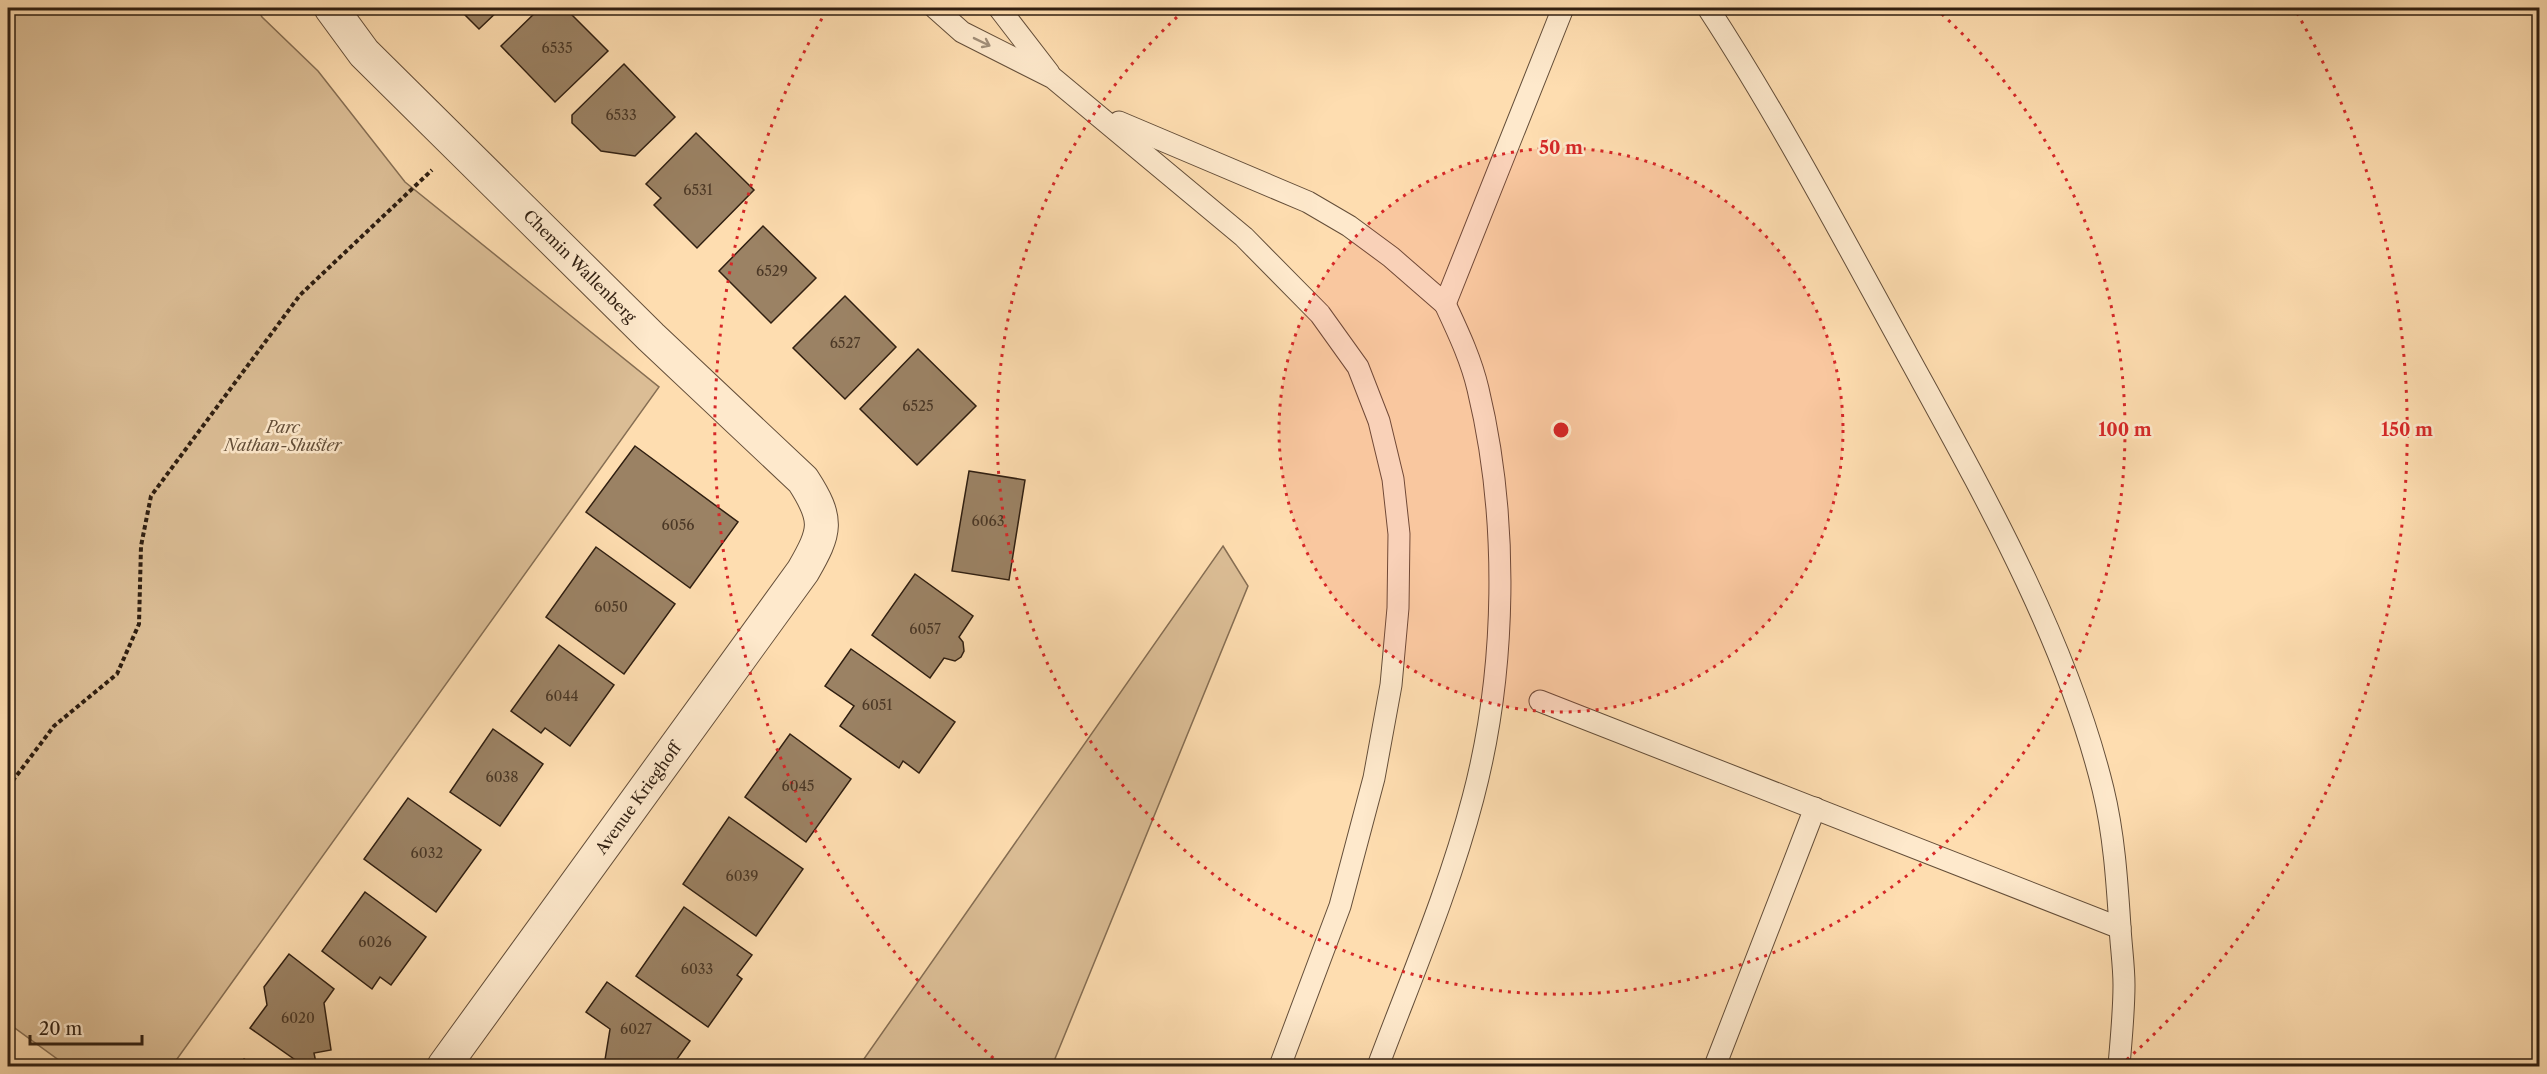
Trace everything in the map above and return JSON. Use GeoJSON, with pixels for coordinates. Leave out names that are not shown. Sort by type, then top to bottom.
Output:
{"type":"FeatureCollection","features":[{"type":"Feature","properties":{"kind":"street","name":"Chemin Wallenberg"},"geometry":{"type":"LineString","coordinates":[[332,8],[364,52],[651,338],[803,480],[816,501],[823,525]]}},
{"type":"Feature","properties":{"kind":"street","name":"Avenue Krieghoff"},"geometry":{"type":"LineString","coordinates":[[444,1066],[802,571],[815,550],[823,525]]}},
{"type":"Feature","properties":{"kind":"lane"},"geometry":{"type":"LineString","coordinates":[[935,8],[962,33],[1053,78],[1097,112],[1244,237],[1320,314],[1358,368],[1379,422],[1394,479],[1399,534],[1398,608],[1391,685],[1374,778],[1340,906],[1280,1066]]}},
{"type":"Feature","properties":{"kind":"lane"},"geometry":{"type":"LineString","coordinates":[[999,8],[1053,78]]}},
{"type":"Feature","properties":{"kind":"lane"},"geometry":{"type":"LineString","coordinates":[[1445,304],[1563,8]]}},
{"type":"Feature","properties":{"kind":"lane"},"geometry":{"type":"LineString","coordinates":[[1708,8],[1747,68],[1812,179],[1937,409],[1999,527],[2059,656],[2085,722],[2104,793],[2116,863],[2124,984],[2119,1066]]}},
{"type":"Feature","properties":{"kind":"lane"},"geometry":{"type":"LineString","coordinates":[[1097,112],[1196,157],[1308,202],[1349,226],[1391,257],[1445,304],[1465,348],[1478,388],[1497,513],[1500,573],[1497,648],[1490,713],[1474,796],[1451,873],[1378,1066]]}},
{"type":"Feature","properties":{"kind":"lane"},"geometry":{"type":"LineString","coordinates":[[1540,701],[2120,928]]}},
{"type":"Feature","properties":{"kind":"lane"},"geometry":{"type":"LineString","coordinates":[[1715,1066],[1815,808]]}},
{"type":"Feature","properties":{"kind":"path"},"geometry":{"type":"LineString","coordinates":[[8,787],[54,726],[117,674],[139,624],[141,546],[151,496],[300,295],[459,145]]}},
{"type":"Feature","properties":{"kind":"green space","name":"Parc Nathan-Shuster"},"geometry":{"type":"Polygon","coordinates":[[[8,8],[257,8],[262,17],[318,71],[405,182],[659,387],[172,1066],[67,1066],[8,1023],[8,8]]]}},
{"type":"Feature","properties":{"kind":"green space"},"geometry":{"type":"Polygon","coordinates":[[[1223,546],[1248,586],[1052,1066],[859,1066],[1223,546]]]}},
{"type":"Feature","properties":{"kind":"building"},"geometry":{"type":"Polygon","coordinates":[[[458,8],[501,8],[479,29],[458,8]]]}},
{"type":"Feature","properties":{"kind":"building"},"geometry":{"type":"Polygon","coordinates":[[[540,8],[565,8],[608,51],[555,102],[501,46],[540,8]]]}},
{"type":"Feature","properties":{"kind":"building"},"geometry":{"type":"Polygon","coordinates":[[[624,64],[675,117],[635,156],[601,151],[572,123],[572,115],[624,64]]]}},
{"type":"Feature","properties":{"kind":"building"},"geometry":{"type":"Polygon","coordinates":[[[696,133],[754,190],[697,248],[654,205],[661,198],[646,184],[696,133]]]}},
{"type":"Feature","properties":{"kind":"building"},"geometry":{"type":"Polygon","coordinates":[[[763,226],[816,278],[771,323],[719,271],[763,226]]]}},
{"type":"Feature","properties":{"kind":"building"},"geometry":{"type":"Polygon","coordinates":[[[845,296],[896,347],[845,399],[793,348],[845,296]]]}},
{"type":"Feature","properties":{"kind":"building"},"geometry":{"type":"Polygon","coordinates":[[[918,349],[976,406],[917,465],[860,409],[918,349]]]}},
{"type":"Feature","properties":{"kind":"building"},"geometry":{"type":"Polygon","coordinates":[[[635,446],[738,522],[690,588],[586,512],[635,446]]]}},
{"type":"Feature","properties":{"kind":"building"},"geometry":{"type":"Polygon","coordinates":[[[969,471],[1025,480],[1009,580],[952,571],[969,471]]]}},
{"type":"Feature","properties":{"kind":"building"},"geometry":{"type":"Polygon","coordinates":[[[596,547],[675,604],[624,674],[546,617],[596,547]]]}},
{"type":"Feature","properties":{"kind":"building"},"geometry":{"type":"Polygon","coordinates":[[[915,574],[973,616],[959,637],[963,642],[964,651],[961,657],[955,661],[944,658],[930,678],[872,635],[915,574]]]}},
{"type":"Feature","properties":{"kind":"building"},"geometry":{"type":"Polygon","coordinates":[[[559,645],[614,685],[570,746],[545,728],[541,733],[511,711],[559,645]]]}},
{"type":"Feature","properties":{"kind":"building"},"geometry":{"type":"Polygon","coordinates":[[[851,649],[955,722],[919,773],[903,761],[899,768],[840,726],[854,706],[825,686],[851,649]]]}},
{"type":"Feature","properties":{"kind":"building"},"geometry":{"type":"Polygon","coordinates":[[[493,729],[543,764],[500,826],[450,792],[493,729]]]}},
{"type":"Feature","properties":{"kind":"building"},"geometry":{"type":"Polygon","coordinates":[[[790,734],[851,779],[806,842],[745,797],[790,734]]]}},
{"type":"Feature","properties":{"kind":"building"},"geometry":{"type":"Polygon","coordinates":[[[408,798],[481,850],[436,912],[364,859],[408,798]]]}},
{"type":"Feature","properties":{"kind":"building"},"geometry":{"type":"Polygon","coordinates":[[[729,817],[803,869],[756,936],[683,884],[729,817]]]}},
{"type":"Feature","properties":{"kind":"building"},"geometry":{"type":"Polygon","coordinates":[[[365,892],[426,937],[391,985],[380,977],[372,989],[322,951],[365,892]]]}},
{"type":"Feature","properties":{"kind":"building"},"geometry":{"type":"Polygon","coordinates":[[[684,907],[752,955],[737,975],[742,979],[708,1027],[636,976],[684,907]]]}},
{"type":"Feature","properties":{"kind":"building"},"geometry":{"type":"Polygon","coordinates":[[[289,954],[334,989],[324,1003],[331,1050],[314,1053],[316,1063],[308,1066],[304,1066],[250,1028],[267,1005],[264,987],[289,954]]]}},
{"type":"Feature","properties":{"kind":"building"},"geometry":{"type":"Polygon","coordinates":[[[607,982],[690,1041],[672,1066],[604,1066],[610,1029],[586,1012],[607,982]]]}},
{"type":"Feature","properties":{"kind":"building"},"geometry":{"type":"Polygon","coordinates":[[[244,1059],[255,1066],[239,1066],[244,1059]]]}}]}
